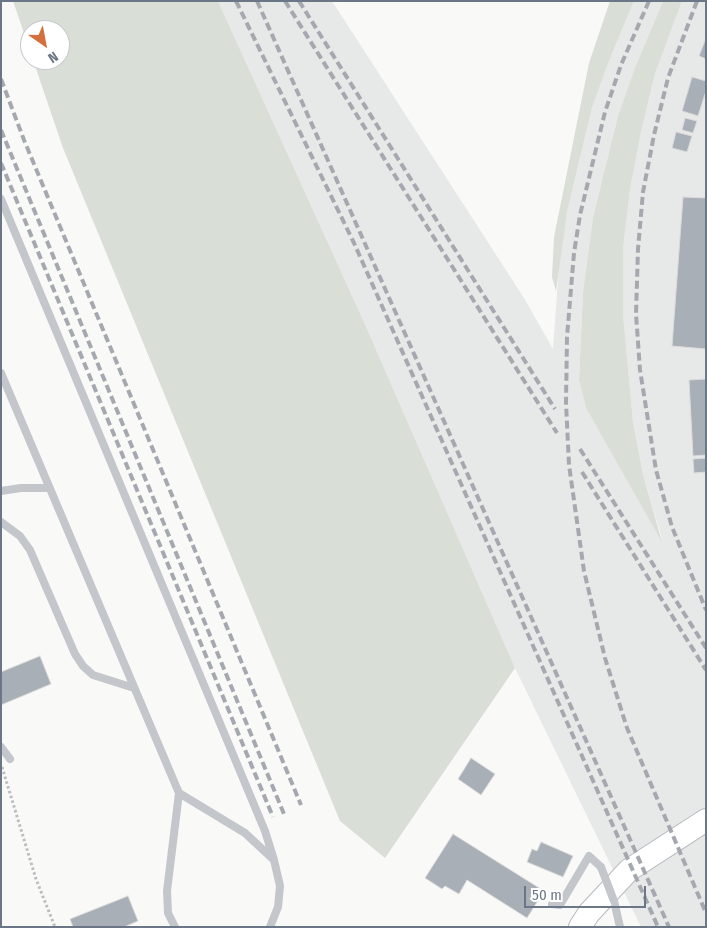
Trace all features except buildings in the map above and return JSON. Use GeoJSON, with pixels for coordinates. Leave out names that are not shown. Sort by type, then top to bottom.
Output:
{"type":"FeatureCollection","features":[{"type":"Feature","properties":{"kind":"street"},"geometry":{"type":"LineString","coordinates":[[580,927],[589,913],[629,870],[706,820]]}},
{"type":"Feature","properties":{"kind":"lane"},"geometry":{"type":"LineString","coordinates":[[1,199],[265,831],[280,886],[278,907],[270,927]]}},
{"type":"Feature","properties":{"kind":"lane"},"geometry":{"type":"LineString","coordinates":[[1,373],[179,793],[167,892],[168,913],[175,927]]}},
{"type":"Feature","properties":{"kind":"lane"},"geometry":{"type":"LineString","coordinates":[[1,491],[21,488],[49,488]]}},
{"type":"Feature","properties":{"kind":"lane"},"geometry":{"type":"LineString","coordinates":[[1,522],[20,536],[30,550],[75,654],[83,666],[93,675],[134,688]]}},
{"type":"Feature","properties":{"kind":"lane"},"geometry":{"type":"LineString","coordinates":[[1,747],[10,759]]}},
{"type":"Feature","properties":{"kind":"lane"},"geometry":{"type":"LineString","coordinates":[[179,793],[245,833],[274,860]]}},
{"type":"Feature","properties":{"kind":"lane"},"geometry":{"type":"LineString","coordinates":[[552,904],[560,905],[589,856],[601,867],[614,901],[620,927]]}},
{"type":"Feature","properties":{"kind":"path"},"geometry":{"type":"LineString","coordinates":[[1,764],[36,879],[55,927]]}},
{"type":"Feature","properties":{"kind":"shaded area"},"geometry":{"type":"Polygon","coordinates":[[[13,1],[218,1],[364,322],[515,668],[385,858],[340,821],[63,148],[36,70],[70,70],[70,20],[20,20],[20,22],[13,1]]]}},
{"type":"Feature","properties":{"kind":"shaded area"},"geometry":{"type":"Polygon","coordinates":[[[218,1],[332,1],[524,298],[553,349],[560,251],[567,212],[592,108],[634,1],[663,1],[634,70],[618,116],[593,217],[583,292],[579,380],[586,408],[662,539],[643,474],[633,422],[623,314],[623,249],[630,190],[655,74],[682,1],[706,1],[706,927],[641,927],[515,668],[364,322],[218,1]]]}},
{"type":"Feature","properties":{"kind":"shaded area"},"geometry":{"type":"Polygon","coordinates":[[[610,1],[634,1],[592,108],[567,212],[556,291],[552,277],[554,237],[589,63],[610,1]]]}},
{"type":"Feature","properties":{"kind":"shaded area"},"geometry":{"type":"Polygon","coordinates":[[[663,1],[682,1],[655,74],[641,132],[630,190],[623,249],[623,314],[633,422],[643,474],[662,542],[586,408],[579,380],[583,292],[593,217],[618,116],[634,70],[663,1]]]}},
{"type":"Feature","properties":{"kind":"railway"},"geometry":{"type":"LineString","coordinates":[[236,1],[354,243],[658,927]]}},
{"type":"Feature","properties":{"kind":"railway"},"geometry":{"type":"LineString","coordinates":[[257,1],[669,927]]}},
{"type":"Feature","properties":{"kind":"railway"},"geometry":{"type":"LineString","coordinates":[[285,1],[557,433]]}},
{"type":"Feature","properties":{"kind":"railway"},"geometry":{"type":"LineString","coordinates":[[299,1],[555,409]]}},
{"type":"Feature","properties":{"kind":"railway"},"geometry":{"type":"LineString","coordinates":[[649,1],[621,65],[605,112],[580,215],[574,253],[567,337],[566,403],[569,465],[584,571],[605,658],[627,728],[706,913]]}},
{"type":"Feature","properties":{"kind":"railway"},"geometry":{"type":"LineString","coordinates":[[697,1],[668,78],[654,135],[643,192],[638,249],[636,314],[640,370],[656,470],[672,527],[706,610]]}},
{"type":"Feature","properties":{"kind":"railway"},"geometry":{"type":"LineString","coordinates":[[1,79],[24,140],[301,805]]}},
{"type":"Feature","properties":{"kind":"railway"},"geometry":{"type":"LineString","coordinates":[[1,130],[284,814]]}},
{"type":"Feature","properties":{"kind":"railway"},"geometry":{"type":"LineString","coordinates":[[1,163],[273,817]]}},
{"type":"Feature","properties":{"kind":"railway"},"geometry":{"type":"LineString","coordinates":[[580,449],[706,648]]}},
{"type":"Feature","properties":{"kind":"railway"},"geometry":{"type":"LineString","coordinates":[[582,472],[706,670]]}}]}
